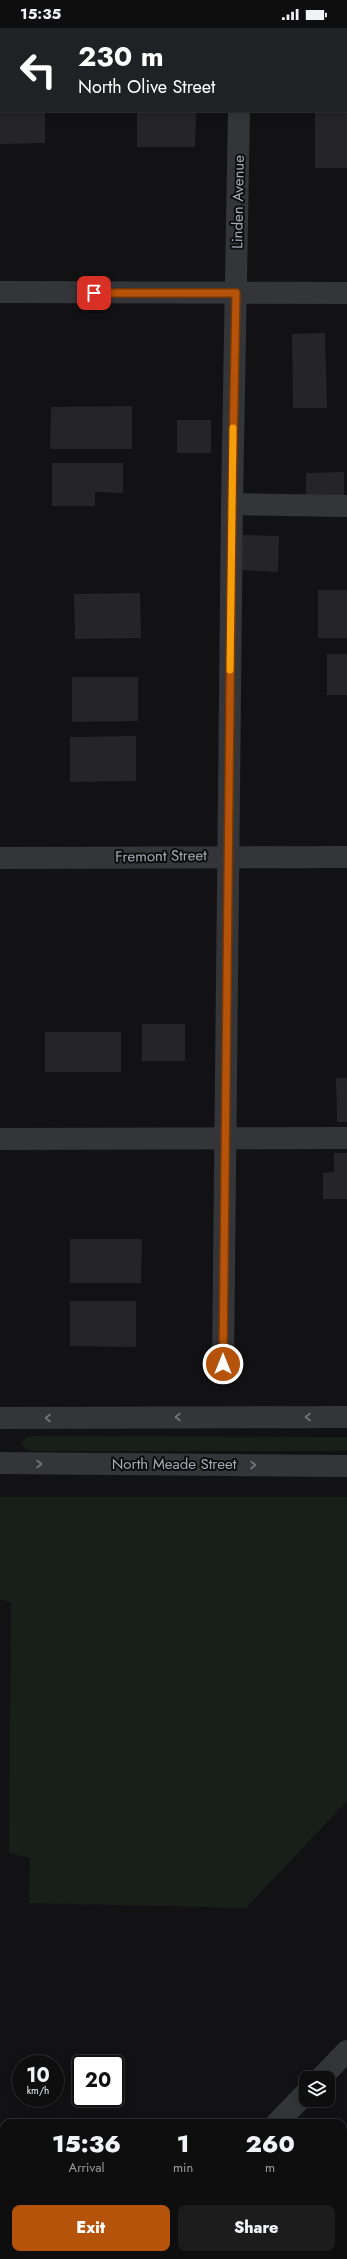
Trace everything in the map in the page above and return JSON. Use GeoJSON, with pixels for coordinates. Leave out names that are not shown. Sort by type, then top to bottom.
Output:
{"type":"FeatureCollection","features":[{"type":"Feature","properties":{"kind":"street","name":"Linden Avenue"},"geometry":{"type":"LineString","coordinates":[[223,1364],[232,504],[239,112]]}},
{"type":"Feature","properties":{"kind":"street"},"geometry":{"type":"LineString","coordinates":[[0,292],[347,292]]}},
{"type":"Feature","properties":{"kind":"street"},"geometry":{"type":"LineString","coordinates":[[232,504],[347,506]]}},
{"type":"Feature","properties":{"kind":"street","name":"Fremont Street"},"geometry":{"type":"LineString","coordinates":[[0,858],[229,856],[347,857]]}},
{"type":"Feature","properties":{"kind":"street"},"geometry":{"type":"LineString","coordinates":[[0,1139],[347,1138]]}},
{"type":"Feature","properties":{"kind":"street"},"geometry":{"type":"LineString","coordinates":[[0,1418],[347,1417]]}},
{"type":"Feature","properties":{"kind":"street","name":"North Meade Street"},"geometry":{"type":"LineString","coordinates":[[0,1463],[347,1466]]}},
{"type":"Feature","properties":{"kind":"street"},"geometry":{"type":"LineString","coordinates":[[328,2071],[347,2051]]}},
{"type":"Feature","properties":{"kind":"street"},"geometry":{"type":"LineString","coordinates":[[281,2119],[299,2100]]}},
{"type":"Feature","properties":{"kind":"shaded area"},"geometry":{"type":"Polygon","coordinates":[[[30,1436],[347,1437],[347,1451],[29,1451],[22,1445],[22,1441],[30,1436]]]}},
{"type":"Feature","properties":{"kind":"shaded area"},"geometry":{"type":"Polygon","coordinates":[[[0,1497],[347,1497],[347,1801],[246,1908],[29,1903],[30,1858],[9,1853],[11,1603],[0,1599],[0,1497]]]}},
{"type":"Feature","properties":{"kind":"building"},"geometry":{"type":"Polygon","coordinates":[[[0,112],[45,112],[45,143],[0,144],[0,112]]]}},
{"type":"Feature","properties":{"kind":"building"},"geometry":{"type":"Polygon","coordinates":[[[137,112],[196,112],[195,147],[137,147],[137,112]]]}},
{"type":"Feature","properties":{"kind":"building"},"geometry":{"type":"Polygon","coordinates":[[[315,112],[347,112],[347,168],[315,168],[315,112]]]}},
{"type":"Feature","properties":{"kind":"building"},"geometry":{"type":"Polygon","coordinates":[[[325,333],[327,408],[293,408],[292,334],[325,333]]]}},
{"type":"Feature","properties":{"kind":"building"},"geometry":{"type":"Polygon","coordinates":[[[132,406],[132,449],[50,449],[51,407],[132,406]]]}},
{"type":"Feature","properties":{"kind":"building"},"geometry":{"type":"Polygon","coordinates":[[[177,420],[211,420],[211,453],[177,453],[177,420]]]}},
{"type":"Feature","properties":{"kind":"building"},"geometry":{"type":"Polygon","coordinates":[[[52,463],[123,463],[123,493],[95,492],[95,506],[52,506],[52,463]]]}},
{"type":"Feature","properties":{"kind":"building"},"geometry":{"type":"Polygon","coordinates":[[[344,472],[344,501],[306,502],[306,473],[344,472]]]}},
{"type":"Feature","properties":{"kind":"building"},"geometry":{"type":"Polygon","coordinates":[[[243,535],[279,536],[278,572],[241,570],[243,535]]]}},
{"type":"Feature","properties":{"kind":"building"},"geometry":{"type":"Polygon","coordinates":[[[318,590],[347,590],[347,638],[318,638],[318,590]]]}},
{"type":"Feature","properties":{"kind":"building"},"geometry":{"type":"Polygon","coordinates":[[[140,593],[141,638],[75,639],[74,594],[140,593]]]}},
{"type":"Feature","properties":{"kind":"building"},"geometry":{"type":"Polygon","coordinates":[[[327,654],[347,654],[347,695],[327,695],[327,654]]]}},
{"type":"Feature","properties":{"kind":"building"},"geometry":{"type":"Polygon","coordinates":[[[72,677],[138,677],[138,721],[72,722],[72,677]]]}},
{"type":"Feature","properties":{"kind":"building"},"geometry":{"type":"Polygon","coordinates":[[[136,736],[136,781],[70,782],[70,737],[136,736]]]}},
{"type":"Feature","properties":{"kind":"building"},"geometry":{"type":"Polygon","coordinates":[[[142,1024],[185,1024],[185,1061],[142,1061],[142,1024]]]}},
{"type":"Feature","properties":{"kind":"building"},"geometry":{"type":"Polygon","coordinates":[[[45,1032],[121,1032],[121,1072],[45,1072],[45,1032]]]}},
{"type":"Feature","properties":{"kind":"building"},"geometry":{"type":"Polygon","coordinates":[[[336,1078],[347,1078],[347,1122],[337,1122],[336,1078]]]}},
{"type":"Feature","properties":{"kind":"building"},"geometry":{"type":"Polygon","coordinates":[[[334,1153],[347,1153],[347,1199],[323,1199],[323,1173],[334,1172],[334,1153]]]}},
{"type":"Feature","properties":{"kind":"building"},"geometry":{"type":"Polygon","coordinates":[[[70,1239],[142,1239],[141,1283],[70,1283],[70,1239]]]}},
{"type":"Feature","properties":{"kind":"building"},"geometry":{"type":"Polygon","coordinates":[[[70,1301],[136,1301],[136,1347],[70,1346],[70,1301]]]}},
{"type":"Feature","properties":{"kind":"slow traffic"},"geometry":{"type":"LineString","coordinates":[[230,670],[233,428]]}},
{"type":"Feature","properties":{"kind":"route"},"geometry":{"type":"LineString","coordinates":[[94,293],[236,293],[232,504],[223,1364]]}}]}
